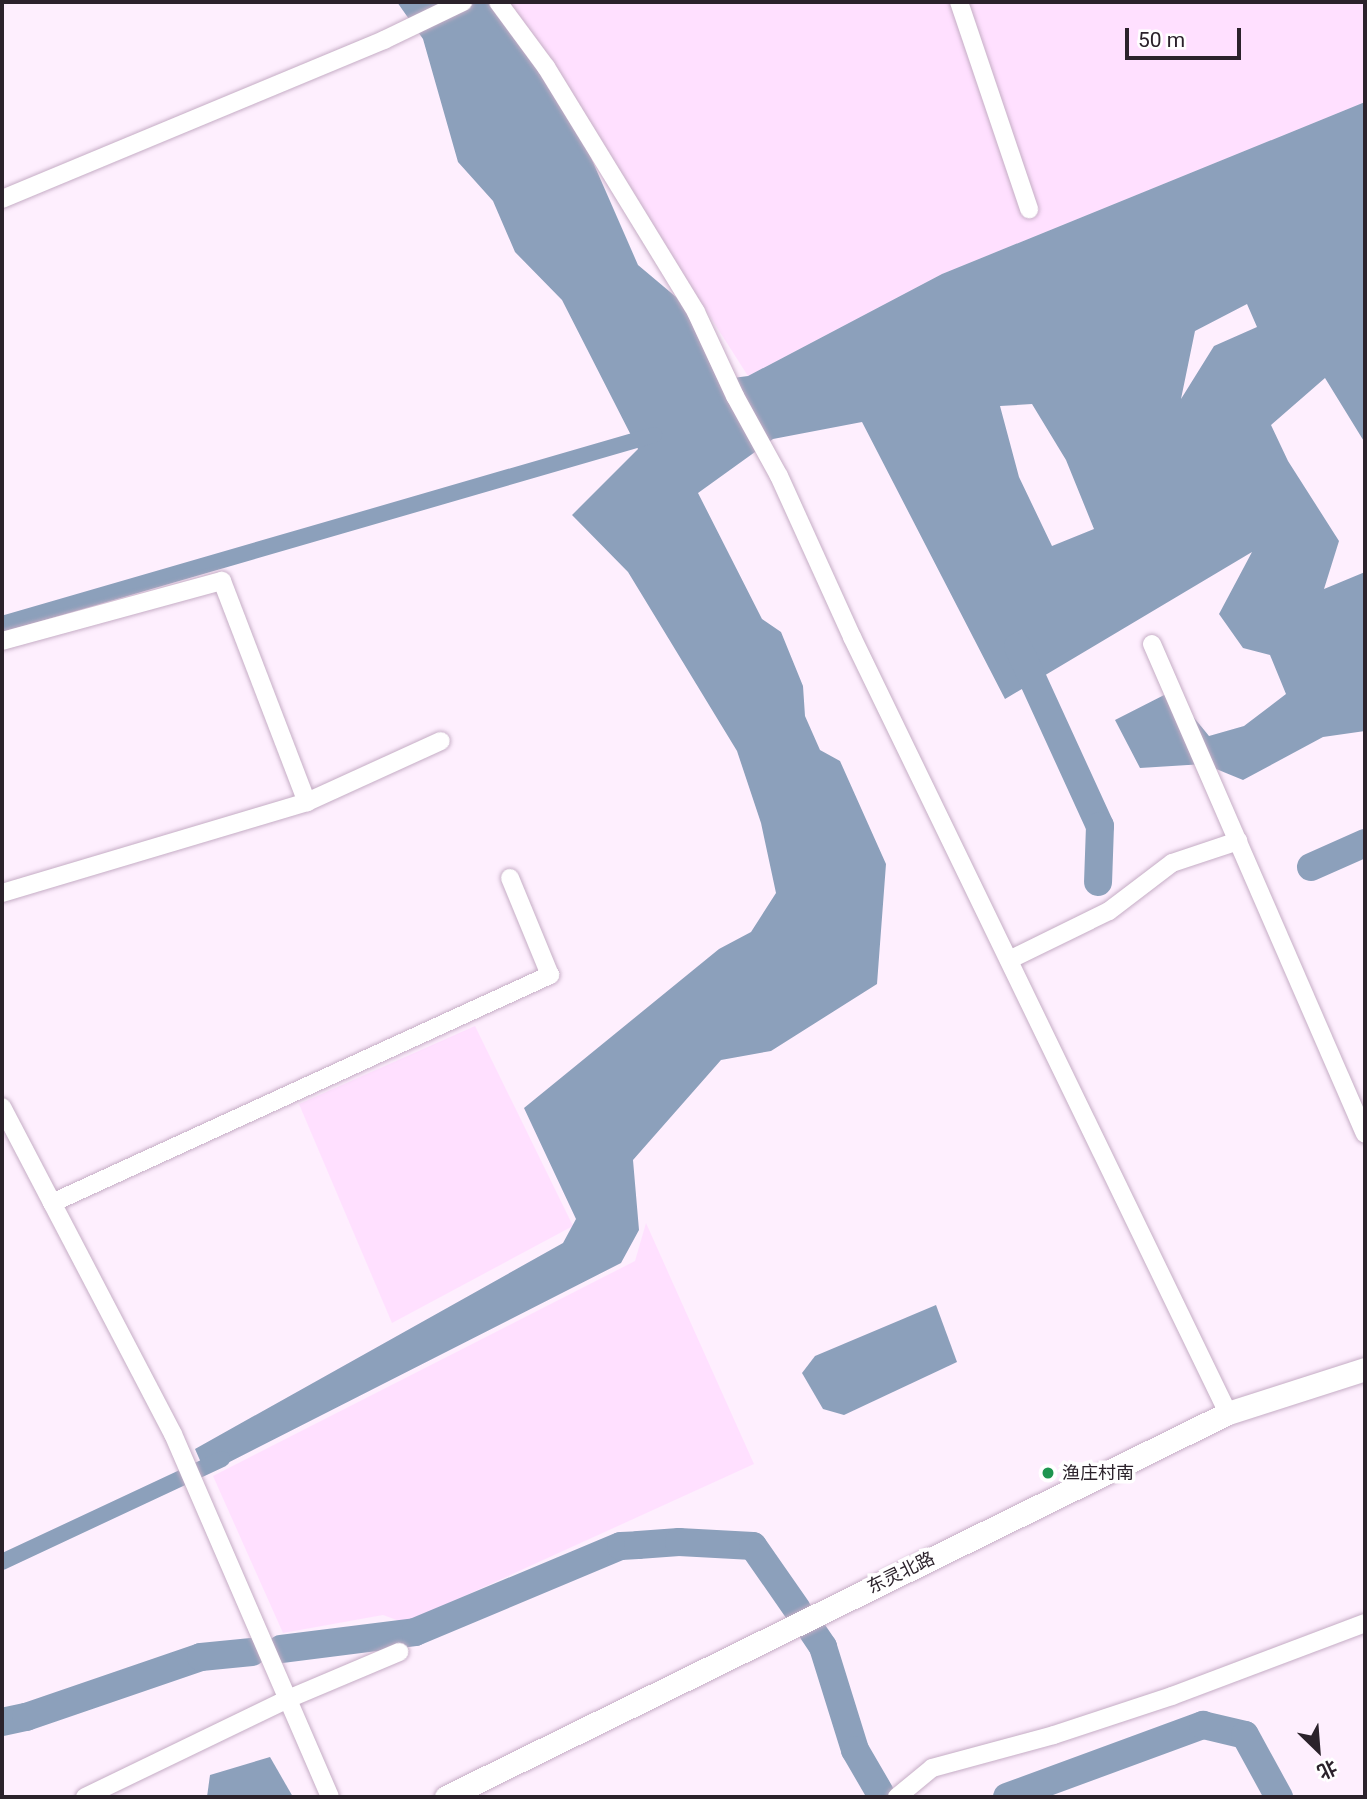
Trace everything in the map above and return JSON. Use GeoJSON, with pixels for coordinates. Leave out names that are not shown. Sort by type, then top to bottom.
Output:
{"type":"FeatureCollection","features":[{"type":"Feature","properties":{"kind":"main road","name":"东灵北路"},"geometry":{"type":"LineString","coordinates":[[446,1797],[1228,1413],[1365,1369]]}},
{"type":"Feature","properties":{"kind":"street"},"geometry":{"type":"LineString","coordinates":[[2,199],[384,40],[463,2]]}},
{"type":"Feature","properties":{"kind":"street"},"geometry":{"type":"LineString","coordinates":[[498,2],[546,67],[696,312],[735,396],[779,476],[852,637],[1228,1413]]}},
{"type":"Feature","properties":{"kind":"street"},"geometry":{"type":"LineString","coordinates":[[958,2],[1029,209]]}},
{"type":"Feature","properties":{"kind":"street"},"geometry":{"type":"LineString","coordinates":[[2,641],[222,581],[307,802]]}},
{"type":"Feature","properties":{"kind":"street"},"geometry":{"type":"LineString","coordinates":[[1152,644],[1365,1133]]}},
{"type":"Feature","properties":{"kind":"street"},"geometry":{"type":"LineString","coordinates":[[2,893],[307,802],[441,741]]}},
{"type":"Feature","properties":{"kind":"street"},"geometry":{"type":"LineString","coordinates":[[1009,960],[1109,911],[1172,863],[1238,841]]}},
{"type":"Feature","properties":{"kind":"street"},"geometry":{"type":"LineString","coordinates":[[52,1203],[550,975],[510,878]]}},
{"type":"Feature","properties":{"kind":"street"},"geometry":{"type":"LineString","coordinates":[[2,1107],[173,1434],[330,1797]]}},
{"type":"Feature","properties":{"kind":"street"},"geometry":{"type":"LineString","coordinates":[[897,1797],[932,1768],[1054,1735],[1172,1696],[1365,1623]]}},
{"type":"Feature","properties":{"kind":"street"},"geometry":{"type":"LineString","coordinates":[[85,1797],[288,1699],[399,1652]]}},
{"type":"Feature","properties":{"kind":"shaded area"},"geometry":{"type":"Polygon","coordinates":[[[509,2],[1365,2],[1365,102],[942,274],[748,376],[509,2]]]}},
{"type":"Feature","properties":{"kind":"shaded area"},"geometry":{"type":"Polygon","coordinates":[[[475,1026],[573,1226],[392,1323],[299,1104],[475,1026]]]}},
{"type":"Feature","properties":{"kind":"shaded area"},"geometry":{"type":"Polygon","coordinates":[[[646,1223],[754,1464],[405,1623],[383,1615],[283,1633],[213,1476],[635,1261],[646,1223]]]}},
{"type":"Feature","properties":{"kind":"water"},"geometry":{"type":"Polygon","coordinates":[[[397,2],[499,2],[582,137],[638,265],[682,302],[718,380],[748,376],[942,274],[1365,102],[1365,443],[1325,378],[1271,425],[1288,461],[1339,541],[1324,589],[1365,572],[1365,731],[1323,737],[1243,780],[1204,764],[1140,768],[1115,720],[1172,691],[1209,736],[1244,726],[1286,694],[1270,655],[1243,648],[1219,614],[1252,552],[1005,699],[862,422],[773,439],[698,493],[762,619],[781,632],[803,686],[805,716],[820,750],[840,761],[886,864],[877,984],[771,1051],[721,1060],[633,1160],[639,1230],[621,1263],[206,1474],[195,1449],[563,1243],[576,1219],[524,1108],[719,949],[751,932],[776,893],[761,823],[737,751],[628,572],[572,515],[638,449],[562,300],[515,252],[493,201],[458,162],[423,39],[397,2]],[[1247,304],[1195,331],[1181,399],[1214,346],[1257,327],[1247,304]],[[1032,404],[1000,406],[1019,477],[1052,546],[1094,529],[1066,460],[1032,404]]]}},
{"type":"Feature","properties":{"kind":"water"},"geometry":{"type":"Polygon","coordinates":[[[936,1305],[957,1362],[844,1415],[823,1409],[802,1373],[815,1356],[936,1305]]]}},
{"type":"Feature","properties":{"kind":"water"},"geometry":{"type":"Polygon","coordinates":[[[270,1757],[293,1797],[207,1797],[210,1775],[270,1757]]]}},
{"type":"Feature","properties":{"kind":"waterway"},"geometry":{"type":"LineString","coordinates":[[2,624],[654,435]]}},
{"type":"Feature","properties":{"kind":"waterway"},"geometry":{"type":"LineString","coordinates":[[1018,647],[1100,826],[1098,882]]}},
{"type":"Feature","properties":{"kind":"waterway"},"geometry":{"type":"LineString","coordinates":[[1311,867],[1365,843]]}},
{"type":"Feature","properties":{"kind":"waterway"},"geometry":{"type":"LineString","coordinates":[[2,1562],[222,1459]]}},
{"type":"Feature","properties":{"kind":"waterway"},"geometry":{"type":"LineString","coordinates":[[281,1649],[415,1632],[621,1546],[679,1542],[753,1546],[797,1609]]}},
{"type":"Feature","properties":{"kind":"waterway"},"geometry":{"type":"LineString","coordinates":[[813,1632],[823,1647],[855,1750],[880,1793]]}},
{"type":"Feature","properties":{"kind":"waterway"},"geometry":{"type":"LineString","coordinates":[[2,1722],[26,1717],[201,1657],[252,1652]]}},
{"type":"Feature","properties":{"kind":"waterway"},"geometry":{"type":"LineString","coordinates":[[1007,1797],[1203,1725],[1245,1735],[1279,1797]]}},
{"type":"Feature","properties":{"kind":"place","name":"渔庄村南"},"geometry":{"type":"Point","coordinates":[1048,1473]}}]}
